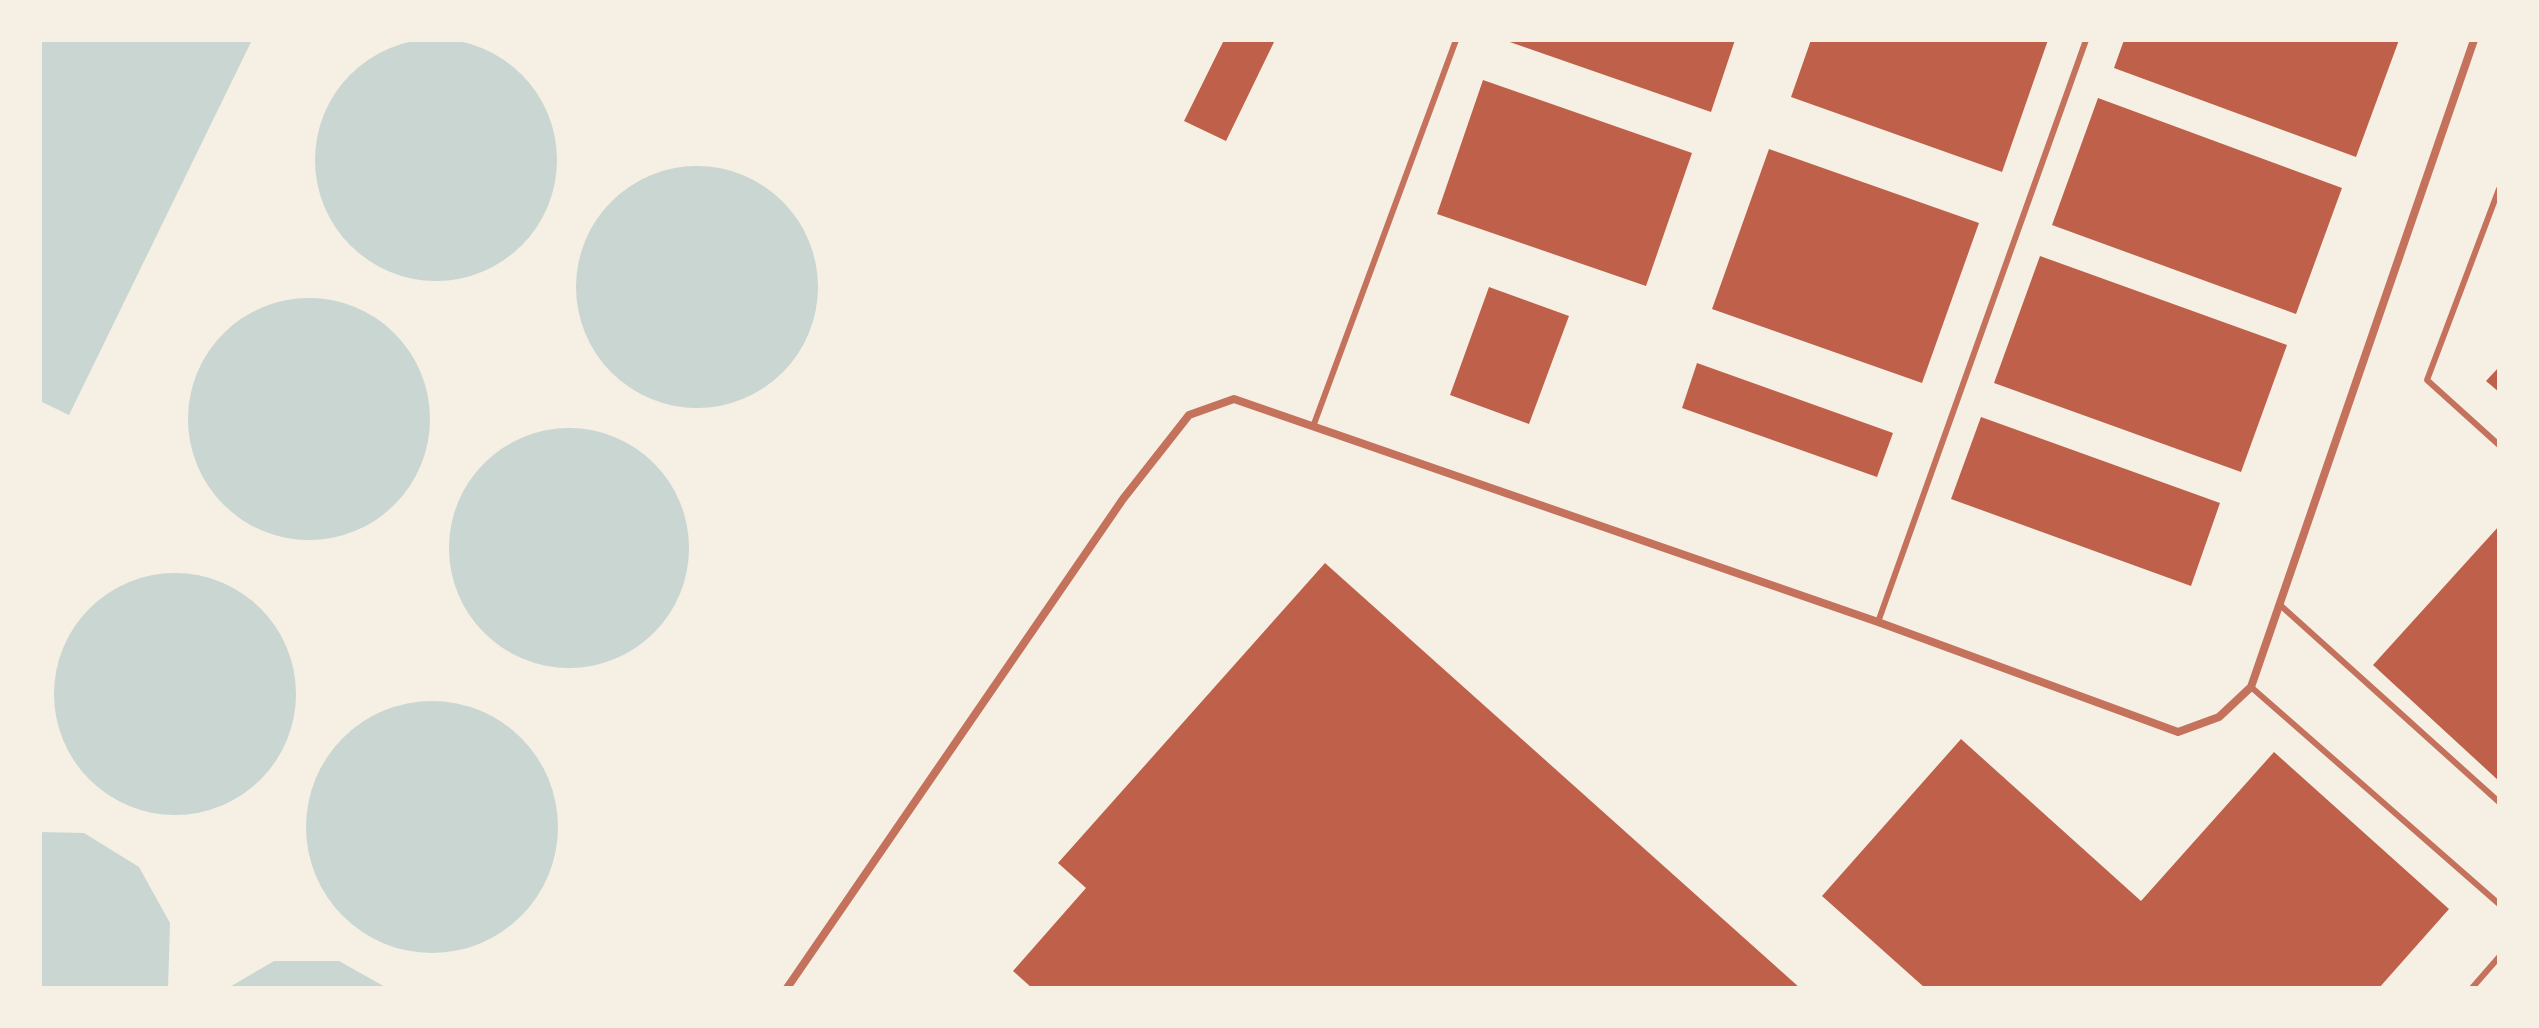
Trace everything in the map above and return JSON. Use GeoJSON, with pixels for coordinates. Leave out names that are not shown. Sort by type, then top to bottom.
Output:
{"type":"FeatureCollection","features":[{"type":"Feature","properties":{"kind":"street"},"geometry":{"type":"LineString","coordinates":[[787,988],[1123,499],[1189,415],[1234,399],[1314,424],[1878,622],[2178,732],[2219,717],[2251,687],[2474,40]]}},
{"type":"Feature","properties":{"kind":"lane"},"geometry":{"type":"LineString","coordinates":[[1314,424],[1456,40]]}},
{"type":"Feature","properties":{"kind":"lane"},"geometry":{"type":"LineString","coordinates":[[1878,622],[2086,40]]}},
{"type":"Feature","properties":{"kind":"lane"},"geometry":{"type":"LineString","coordinates":[[2499,189],[2427,380],[2499,445]]}},
{"type":"Feature","properties":{"kind":"lane"},"geometry":{"type":"LineString","coordinates":[[2279,604],[2499,802]]}},
{"type":"Feature","properties":{"kind":"lane"},"geometry":{"type":"LineString","coordinates":[[2251,687],[2499,904]]}},
{"type":"Feature","properties":{"kind":"lane"},"geometry":{"type":"LineString","coordinates":[[2472,988],[2499,957]]}},
{"type":"Feature","properties":{"kind":"shaded area"},"geometry":{"type":"Polygon","coordinates":[[[436,39],[482,48],[521,75],[548,114],[557,160],[548,206],[521,245],[482,272],[436,281],[390,272],[351,245],[324,206],[315,160],[324,114],[351,75],[390,48],[436,39]]]}},
{"type":"Feature","properties":{"kind":"shaded area"},"geometry":{"type":"Polygon","coordinates":[[[40,40],[252,40],[69,415],[40,401],[40,40]]]}},
{"type":"Feature","properties":{"kind":"shaded area"},"geometry":{"type":"Polygon","coordinates":[[[697,166],[721,168],[743,175],[783,201],[809,241],[816,263],[816,311],[809,333],[783,373],[743,399],[721,406],[697,408],[673,406],[651,399],[611,373],[585,333],[578,311],[576,287],[578,263],[585,241],[611,201],[651,175],[673,168],[697,166]]]}},
{"type":"Feature","properties":{"kind":"shaded area"},"geometry":{"type":"Polygon","coordinates":[[[309,298],[355,307],[394,334],[421,373],[430,419],[421,465],[394,504],[355,531],[309,540],[263,531],[224,504],[197,465],[188,419],[197,373],[224,334],[263,307],[309,298]]]}},
{"type":"Feature","properties":{"kind":"shaded area"},"geometry":{"type":"Polygon","coordinates":[[[569,428],[592,430],[615,437],[636,448],[654,463],[669,481],[680,502],[687,525],[687,571],[680,594],[669,615],[654,633],[636,648],[615,659],[592,666],[569,668],[546,666],[523,659],[502,648],[484,633],[469,615],[458,594],[451,571],[449,548],[451,525],[458,502],[469,481],[484,463],[502,448],[523,437],[546,430],[569,428]]]}},
{"type":"Feature","properties":{"kind":"shaded area"},"geometry":{"type":"Polygon","coordinates":[[[175,573],[221,583],[242,594],[260,609],[275,627],[286,648],[296,694],[286,740],[275,761],[260,779],[242,794],[221,805],[175,815],[129,805],[108,794],[90,779],[75,761],[64,740],[54,694],[64,648],[75,627],[90,609],[108,594],[129,583],[175,573]]]}},
{"type":"Feature","properties":{"kind":"shaded area"},"geometry":{"type":"Polygon","coordinates":[[[432,701],[480,711],[521,738],[548,779],[558,827],[548,875],[521,916],[480,943],[432,953],[384,943],[343,916],[316,875],[306,827],[316,779],[343,738],[384,711],[432,701]]]}},
{"type":"Feature","properties":{"kind":"shaded area"},"geometry":{"type":"Polygon","coordinates":[[[40,832],[84,833],[139,867],[170,923],[168,988],[40,988],[40,832]]]}},
{"type":"Feature","properties":{"kind":"shaded area"},"geometry":{"type":"Polygon","coordinates":[[[274,961],[339,961],[387,988],[228,988],[274,961]]]}},
{"type":"Feature","properties":{"kind":"building"},"geometry":{"type":"Polygon","coordinates":[[[1224,40],[1275,40],[1226,141],[1184,121],[1224,40]]]}},
{"type":"Feature","properties":{"kind":"building"},"geometry":{"type":"Polygon","coordinates":[[[1504,40],[1735,40],[1711,112],[1504,40]]]}},
{"type":"Feature","properties":{"kind":"building"},"geometry":{"type":"Polygon","coordinates":[[[1811,40],[2048,40],[2002,172],[1791,97],[1811,40]]]}},
{"type":"Feature","properties":{"kind":"building"},"geometry":{"type":"Polygon","coordinates":[[[2124,40],[2399,40],[2356,157],[2114,68],[2124,40]]]}},
{"type":"Feature","properties":{"kind":"building"},"geometry":{"type":"Polygon","coordinates":[[[1483,80],[1692,153],[1646,286],[1437,214],[1483,80]]]}},
{"type":"Feature","properties":{"kind":"building"},"geometry":{"type":"Polygon","coordinates":[[[2098,98],[2342,188],[2296,314],[2052,225],[2098,98]]]}},
{"type":"Feature","properties":{"kind":"building"},"geometry":{"type":"Polygon","coordinates":[[[1769,149],[1979,223],[1922,383],[1712,309],[1769,149]]]}},
{"type":"Feature","properties":{"kind":"building"},"geometry":{"type":"Polygon","coordinates":[[[2040,256],[2287,345],[2241,472],[1994,383],[2040,256]]]}},
{"type":"Feature","properties":{"kind":"building"},"geometry":{"type":"Polygon","coordinates":[[[1489,287],[1569,316],[1529,424],[1450,395],[1489,287]]]}},
{"type":"Feature","properties":{"kind":"building"},"geometry":{"type":"Polygon","coordinates":[[[1697,363],[1893,433],[1877,477],[1682,408],[1697,363]]]}},
{"type":"Feature","properties":{"kind":"building"},"geometry":{"type":"Polygon","coordinates":[[[2499,367],[2499,392],[2486,381],[2499,367]]]}},
{"type":"Feature","properties":{"kind":"building"},"geometry":{"type":"Polygon","coordinates":[[[1981,417],[2220,503],[2191,586],[1951,499],[1981,417]]]}},
{"type":"Feature","properties":{"kind":"building"},"geometry":{"type":"Polygon","coordinates":[[[2499,526],[2499,781],[2373,665],[2499,526]]]}},
{"type":"Feature","properties":{"kind":"building"},"geometry":{"type":"Polygon","coordinates":[[[1325,563],[1800,988],[1032,988],[1013,971],[1086,888],[1058,863],[1325,563]]]}},
{"type":"Feature","properties":{"kind":"building"},"geometry":{"type":"Polygon","coordinates":[[[1961,739],[2141,901],[2274,752],[2449,909],[2379,988],[1925,988],[1822,896],[1961,739]]]}}]}
